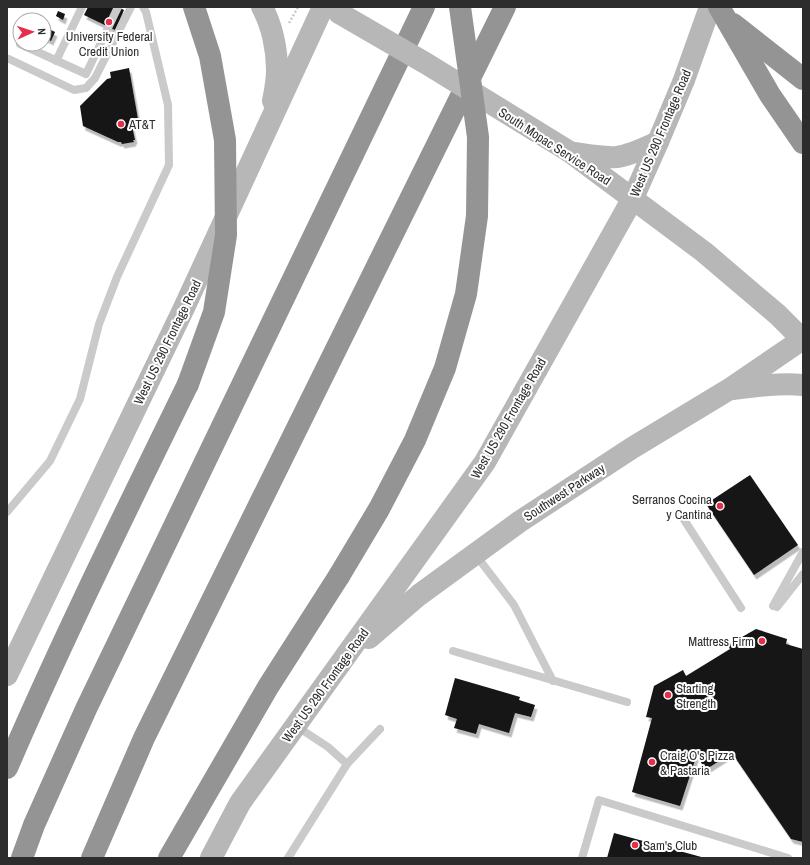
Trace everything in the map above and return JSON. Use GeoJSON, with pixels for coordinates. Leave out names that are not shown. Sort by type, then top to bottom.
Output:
{"type":"FeatureCollection","features":[{"type":"Feature","properties":{"kind":"highway"},"geometry":{"type":"LineString","coordinates":[[7,768],[108,547],[188,384],[214,312],[226,235],[225,140],[210,56],[194,7]]}},
{"type":"Feature","properties":{"kind":"highway"},"geometry":{"type":"LineString","coordinates":[[22,858],[34,825],[89,702],[424,7]]}},
{"type":"Feature","properties":{"kind":"highway"},"geometry":{"type":"LineString","coordinates":[[170,858],[268,687],[339,576],[379,509],[415,440],[445,368],[466,294],[477,216],[478,137],[460,7]]}},
{"type":"Feature","properties":{"kind":"highway"},"geometry":{"type":"LineString","coordinates":[[92,858],[144,738],[505,7]]}},
{"type":"Feature","properties":{"kind":"highway"},"geometry":{"type":"LineString","coordinates":[[710,7],[803,79]]}},
{"type":"Feature","properties":{"kind":"highway"},"geometry":{"type":"LineString","coordinates":[[719,7],[770,95],[803,143]]}},
{"type":"Feature","properties":{"kind":"main road"},"geometry":{"type":"LineString","coordinates":[[262,7],[272,31],[277,70],[271,121]]}},
{"type":"Feature","properties":{"kind":"main road","name":"West US 290 Frontage Road"},"geometry":{"type":"LineString","coordinates":[[211,858],[240,803],[485,462],[633,198],[684,80],[710,7]]}},
{"type":"Feature","properties":{"kind":"main road","name":"West US 290 Frontage Road"},"geometry":{"type":"LineString","coordinates":[[7,675],[183,310],[271,121],[330,9]]}},
{"type":"Feature","properties":{"kind":"main road","name":"South Mopac Service Road"},"geometry":{"type":"LineString","coordinates":[[330,9],[427,64],[570,152],[704,252],[778,316],[803,331]]}},
{"type":"Feature","properties":{"kind":"main road"},"geometry":{"type":"LineString","coordinates":[[570,152],[596,157],[617,156],[636,152],[658,142]]}},
{"type":"Feature","properties":{"kind":"main road","name":"Southwest Parkway"},"geometry":{"type":"LineString","coordinates":[[340,664],[418,595],[474,554],[519,522],[632,448],[728,390],[803,331]]}},
{"type":"Feature","properties":{"kind":"main road"},"geometry":{"type":"LineString","coordinates":[[728,390],[764,385],[803,385]]}},
{"type":"Feature","properties":{"kind":"lane"},"geometry":{"type":"LineString","coordinates":[[56,60],[82,7]]}},
{"type":"Feature","properties":{"kind":"lane"},"geometry":{"type":"LineString","coordinates":[[39,52],[86,74],[118,7]]}},
{"type":"Feature","properties":{"kind":"lane"},"geometry":{"type":"LineString","coordinates":[[9,59],[74,90],[86,88],[95,78],[131,7]]}},
{"type":"Feature","properties":{"kind":"lane"},"geometry":{"type":"LineString","coordinates":[[7,512],[50,461],[80,399],[99,324],[115,284],[169,165],[168,106],[146,12],[143,7]]}},
{"type":"Feature","properties":{"kind":"lane"},"geometry":{"type":"LineString","coordinates":[[679,512],[741,608]]}},
{"type":"Feature","properties":{"kind":"lane"},"geometry":{"type":"LineString","coordinates":[[803,552],[775,606],[803,574]]}},
{"type":"Feature","properties":{"kind":"lane"},"geometry":{"type":"LineString","coordinates":[[474,554],[514,605],[553,681]]}},
{"type":"Feature","properties":{"kind":"lane"},"geometry":{"type":"LineString","coordinates":[[453,651],[627,702]]}},
{"type":"Feature","properties":{"kind":"lane"},"geometry":{"type":"LineString","coordinates":[[296,725],[328,746],[347,764]]}},
{"type":"Feature","properties":{"kind":"lane"},"geometry":{"type":"LineString","coordinates":[[288,858],[347,764],[380,729]]}},
{"type":"Feature","properties":{"kind":"lane"},"geometry":{"type":"LineString","coordinates":[[582,858],[600,800],[788,858]]}},
{"type":"Feature","properties":{"kind":"path"},"geometry":{"type":"LineString","coordinates":[[287,27],[298,7]]}},
{"type":"Feature","properties":{"kind":"building","name":"University Federal Credit Union"},"geometry":{"type":"Polygon","coordinates":[[[88,7],[118,7],[124,10],[115,30],[84,15],[88,7]]]}},
{"type":"Feature","properties":{"kind":"building"},"geometry":{"type":"Polygon","coordinates":[[[58,11],[65,14],[63,20],[56,16],[58,11]]]}},
{"type":"Feature","properties":{"kind":"building"},"geometry":{"type":"Polygon","coordinates":[[[52,30],[55,32],[52,39],[52,30]]]}},
{"type":"Feature","properties":{"kind":"building"},"geometry":{"type":"Polygon","coordinates":[[[129,68],[139,125],[132,126],[135,140],[133,140],[134,142],[122,144],[121,142],[83,126],[80,106],[107,79],[111,78],[110,72],[129,68]]]}},
{"type":"Feature","properties":{"kind":"building"},"geometry":{"type":"Polygon","coordinates":[[[750,475],[798,545],[754,575],[706,504],[750,475]]]}},
{"type":"Feature","properties":{"kind":"building"},"geometry":{"type":"Polygon","coordinates":[[[756,629],[787,639],[786,644],[803,649],[803,842],[791,839],[732,753],[705,770],[697,754],[680,806],[632,792],[652,718],[646,717],[654,686],[683,670],[686,676],[730,649],[728,645],[756,629]]]}},
{"type":"Feature","properties":{"kind":"building"},"geometry":{"type":"Polygon","coordinates":[[[455,678],[520,697],[519,700],[535,705],[531,717],[515,713],[509,733],[479,724],[476,734],[454,728],[457,719],[445,715],[455,678]]]}},
{"type":"Feature","properties":{"kind":"building","name":"Sam's Club"},"geometry":{"type":"Polygon","coordinates":[[[614,833],[705,858],[607,858],[614,833]]]}},
{"type":"Feature","properties":{"kind":"place","name":"University Federal Credit Union"},"geometry":{"type":"Point","coordinates":[109,22]}},
{"type":"Feature","properties":{"kind":"place","name":"AT&T"},"geometry":{"type":"Point","coordinates":[121,124]}},
{"type":"Feature","properties":{"kind":"place","name":"Serranos Cocina y Cantina"},"geometry":{"type":"Point","coordinates":[720,506]}},
{"type":"Feature","properties":{"kind":"place","name":"Mattress Firm"},"geometry":{"type":"Point","coordinates":[762,641]}},
{"type":"Feature","properties":{"kind":"place","name":"Starting Strength"},"geometry":{"type":"Point","coordinates":[668,695]}},
{"type":"Feature","properties":{"kind":"place","name":"Craig O's Pizza & Pastaria"},"geometry":{"type":"Point","coordinates":[652,762]}},
{"type":"Feature","properties":{"kind":"place","name":"Sam's Club"},"geometry":{"type":"Point","coordinates":[635,845]}}]}
